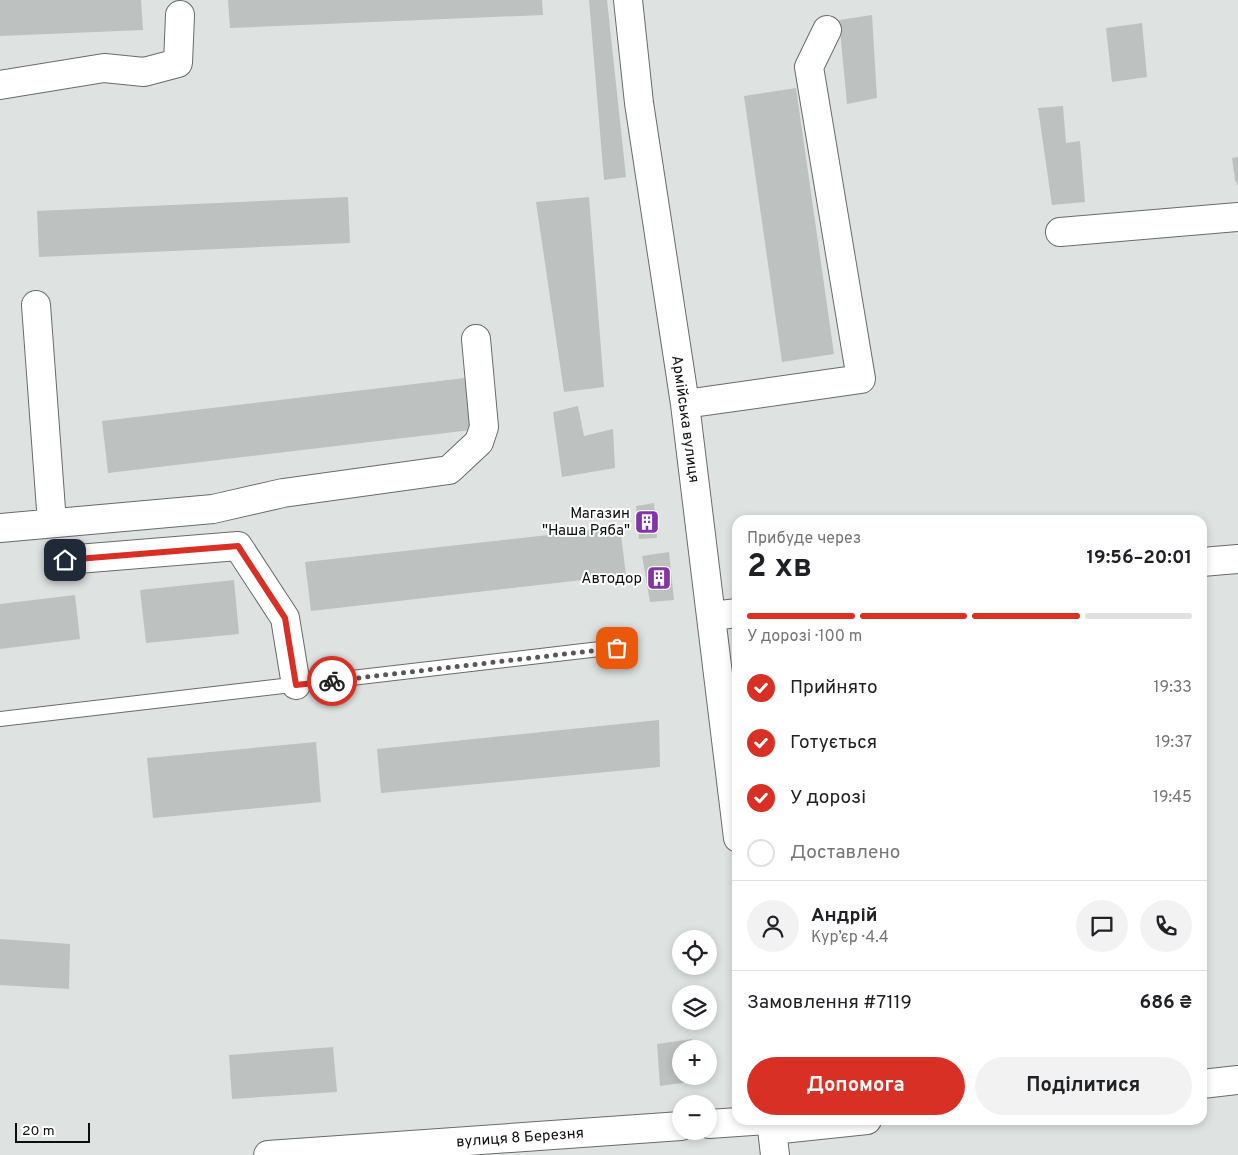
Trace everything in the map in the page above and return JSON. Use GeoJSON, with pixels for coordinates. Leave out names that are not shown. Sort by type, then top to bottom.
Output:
{"type":"FeatureCollection","features":[{"type":"Feature","properties":{"kind":"street","name":"Армійська вулиця"},"geometry":{"type":"LineString","coordinates":[[628,0],[639,103],[686,404],[724,614],[732,742]]}},
{"type":"Feature","properties":{"kind":"street"},"geometry":{"type":"LineString","coordinates":[[0,85],[104,68],[144,72],[178,63],[180,15]]}},
{"type":"Feature","properties":{"kind":"street"},"geometry":{"type":"LineString","coordinates":[[686,404],[861,379],[809,67],[827,30]]}},
{"type":"Feature","properties":{"kind":"street"},"geometry":{"type":"LineString","coordinates":[[1060,232],[1238,217]]}},
{"type":"Feature","properties":{"kind":"street"},"geometry":{"type":"LineString","coordinates":[[36,305],[52,523]]}},
{"type":"Feature","properties":{"kind":"street"},"geometry":{"type":"LineString","coordinates":[[0,528],[213,510],[283,493],[449,470],[479,442],[484,427],[476,339]]}},
{"type":"Feature","properties":{"kind":"street"},"geometry":{"type":"LineString","coordinates":[[65,560],[238,546],[285,618],[296,685]]}},
{"type":"Feature","properties":{"kind":"street"},"geometry":{"type":"LineString","coordinates":[[1207,562],[1238,559]]}},
{"type":"Feature","properties":{"kind":"street"},"geometry":{"type":"LineString","coordinates":[[1207,1083],[1238,1080]]}},
{"type":"Feature","properties":{"kind":"street"},"geometry":{"type":"LineString","coordinates":[[717,1125],[771,1131],[823,1125]]}},
{"type":"Feature","properties":{"kind":"street","name":"вулиця 8 Березня"},"geometry":{"type":"LineString","coordinates":[[268,1155],[672,1127]]}},
{"type":"Feature","properties":{"kind":"lane"},"geometry":{"type":"LineString","coordinates":[[0,719],[617,648]]}},
{"type":"Feature","properties":{"kind":"building"},"geometry":{"type":"Polygon","coordinates":[[[0,0],[141,0],[143,30],[0,36],[0,0]]]}},
{"type":"Feature","properties":{"kind":"building"},"geometry":{"type":"Polygon","coordinates":[[[228,0],[542,0],[543,15],[230,28],[228,0]]]}},
{"type":"Feature","properties":{"kind":"building"},"geometry":{"type":"Polygon","coordinates":[[[589,0],[607,0],[626,177],[604,180],[589,0]]]}},
{"type":"Feature","properties":{"kind":"building"},"geometry":{"type":"Polygon","coordinates":[[[872,15],[877,98],[847,104],[839,20],[872,15]]]}},
{"type":"Feature","properties":{"kind":"building"},"geometry":{"type":"Polygon","coordinates":[[[1142,23],[1147,77],[1112,82],[1106,28],[1142,23]]]}},
{"type":"Feature","properties":{"kind":"building"},"geometry":{"type":"Polygon","coordinates":[[[796,88],[834,354],[782,362],[744,96],[796,88]]]}},
{"type":"Feature","properties":{"kind":"building"},"geometry":{"type":"Polygon","coordinates":[[[1063,106],[1066,143],[1080,141],[1085,202],[1052,205],[1038,108],[1063,106]]]}},
{"type":"Feature","properties":{"kind":"building"},"geometry":{"type":"Polygon","coordinates":[[[1238,157],[1238,186],[1235,180],[1232,158],[1238,157]]]}},
{"type":"Feature","properties":{"kind":"building"},"geometry":{"type":"Polygon","coordinates":[[[348,197],[350,243],[39,257],[37,211],[348,197]]]}},
{"type":"Feature","properties":{"kind":"building"},"geometry":{"type":"Polygon","coordinates":[[[589,197],[604,387],[564,392],[536,202],[589,197]]]}},
{"type":"Feature","properties":{"kind":"building"},"geometry":{"type":"Polygon","coordinates":[[[465,378],[471,430],[108,473],[102,421],[465,378]]]}},
{"type":"Feature","properties":{"kind":"building"},"geometry":{"type":"Polygon","coordinates":[[[578,406],[584,436],[613,429],[615,468],[562,477],[553,412],[578,406]]]}},
{"type":"Feature","properties":{"kind":"building","name":"Магазин \"Наша Ряба\""},"geometry":{"type":"Polygon","coordinates":[[[654,503],[657,538],[639,539],[636,506],[654,503]]]}},
{"type":"Feature","properties":{"kind":"building"},"geometry":{"type":"Polygon","coordinates":[[[620,527],[626,575],[311,611],[305,562],[620,527]]]}},
{"type":"Feature","properties":{"kind":"building","name":"Автодор"},"geometry":{"type":"Polygon","coordinates":[[[669,552],[674,600],[650,602],[642,556],[669,552]]]}},
{"type":"Feature","properties":{"kind":"building"},"geometry":{"type":"Polygon","coordinates":[[[234,580],[239,634],[146,643],[140,590],[234,580]]]}},
{"type":"Feature","properties":{"kind":"building"},"geometry":{"type":"Polygon","coordinates":[[[75,595],[80,639],[0,649],[0,604],[75,595]]]}},
{"type":"Feature","properties":{"kind":"building"},"geometry":{"type":"Polygon","coordinates":[[[659,720],[660,767],[381,793],[377,749],[659,720]]]}},
{"type":"Feature","properties":{"kind":"building"},"geometry":{"type":"Polygon","coordinates":[[[316,742],[321,802],[153,818],[147,758],[316,742]]]}},
{"type":"Feature","properties":{"kind":"building"},"geometry":{"type":"Polygon","coordinates":[[[0,939],[70,944],[69,989],[0,985],[0,939]]]}},
{"type":"Feature","properties":{"kind":"building"},"geometry":{"type":"Polygon","coordinates":[[[672,1042],[672,1084],[660,1086],[657,1044],[672,1042]]]}},
{"type":"Feature","properties":{"kind":"building"},"geometry":{"type":"Polygon","coordinates":[[[333,1047],[337,1092],[232,1099],[229,1055],[333,1047]]]}},
{"type":"Feature","properties":{"kind":"way so far"},"geometry":{"type":"LineString","coordinates":[[332,681],[617,648]]}},
{"type":"Feature","properties":{"kind":"place","name":"Магазин \"Наша Ряба\""},"geometry":{"type":"Point","coordinates":[647,522]}},
{"type":"Feature","properties":{"kind":"place","name":"Автодор"},"geometry":{"type":"Point","coordinates":[659,578]}},
{"type":"Feature","properties":{"kind":"route"},"geometry":{"type":"LineString","coordinates":[[65,560],[238,546],[285,618],[296,685],[332,681]]}}]}
